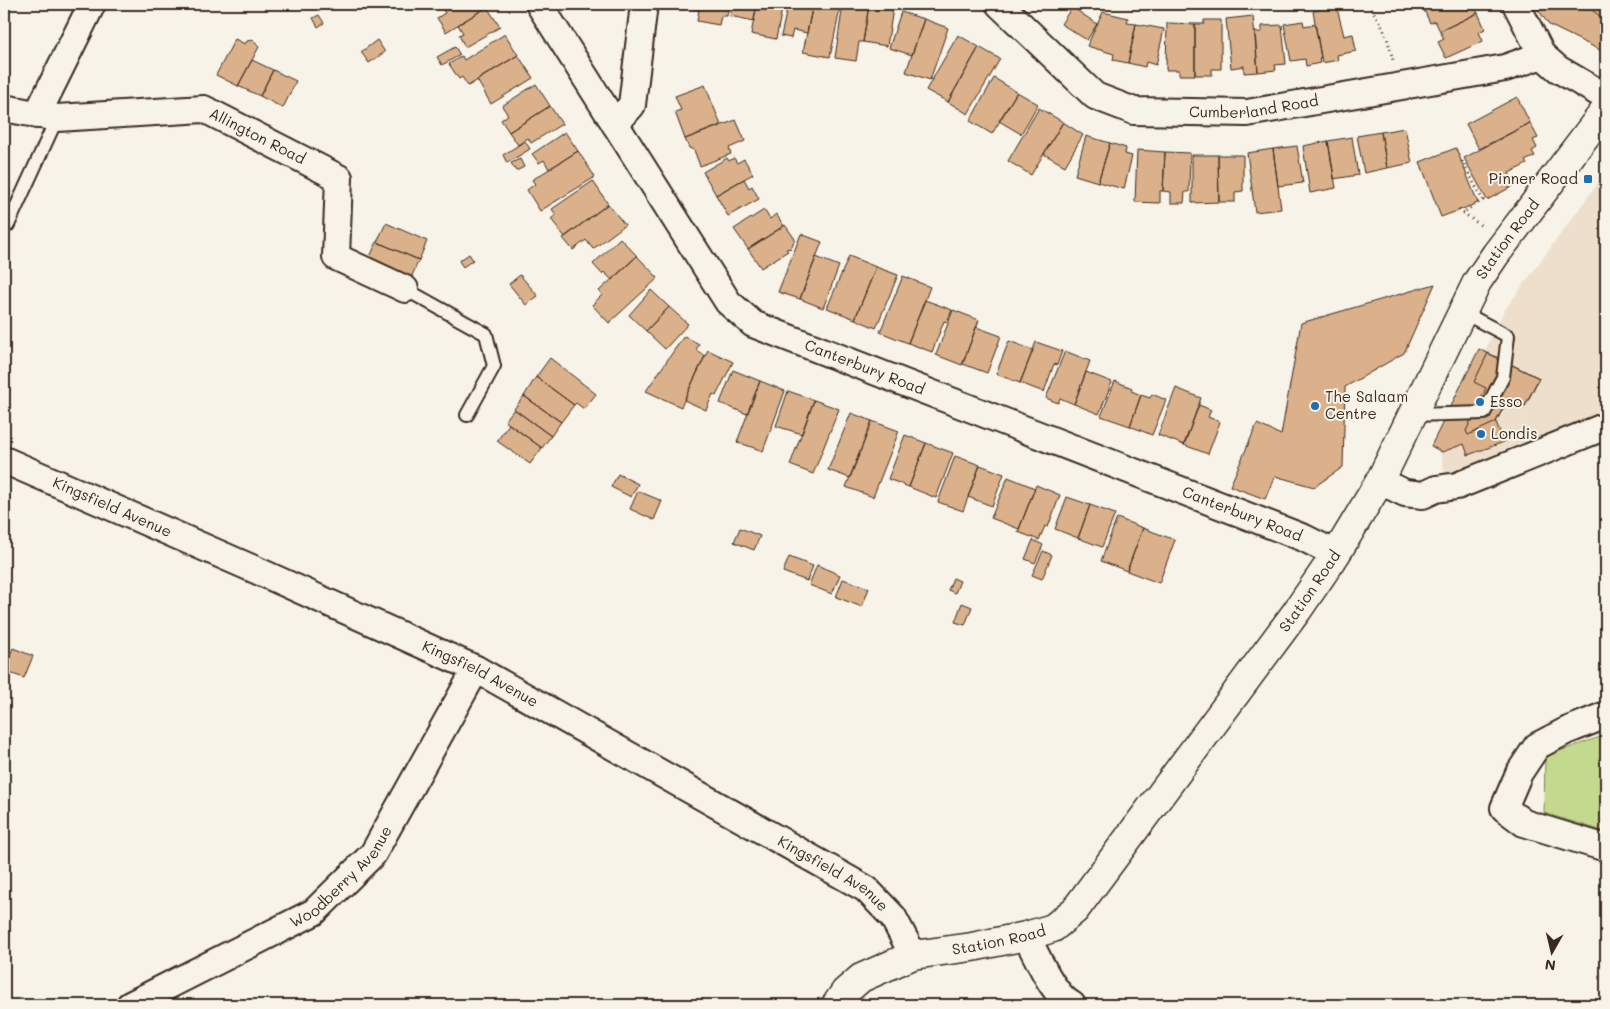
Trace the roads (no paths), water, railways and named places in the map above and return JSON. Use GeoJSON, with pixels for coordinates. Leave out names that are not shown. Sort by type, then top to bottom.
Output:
{"type":"FeatureCollection","features":[{"type":"Feature","properties":{"kind":"street"},"geometry":{"type":"LineString","coordinates":[[47,116],[92,4]]}},
{"type":"Feature","properties":{"kind":"street","name":"Canterbury Road"},"geometry":{"type":"LineString","coordinates":[[540,4],[728,302],[753,324],[1304,538],[1336,554]]}},
{"type":"Feature","properties":{"kind":"street"},"geometry":{"type":"LineString","coordinates":[[615,124],[632,106],[644,4]]}},
{"type":"Feature","properties":{"kind":"street","name":"Cumberland Road"},"geometry":{"type":"LineString","coordinates":[[1000,4],[1095,96],[1134,111],[1247,113],[1505,68],[1542,55]]}},
{"type":"Feature","properties":{"kind":"street"},"geometry":{"type":"LineString","coordinates":[[1516,4],[1542,55],[1558,69],[1606,97]]}},
{"type":"Feature","properties":{"kind":"street","name":"Allington Road"},"geometry":{"type":"LineString","coordinates":[[4,108],[47,116],[204,109],[339,178],[336,257],[405,289]]}},
{"type":"Feature","properties":{"kind":"street","name":"Station Road"},"geometry":{"type":"LineString","coordinates":[[836,1005],[845,992],[861,978],[913,955],[972,947],[1026,936],[1053,928],[1075,910],[1297,611],[1336,554],[1380,481],[1477,282],[1496,254],[1606,110]]}},
{"type":"Feature","properties":{"kind":"street"},"geometry":{"type":"LineString","coordinates":[[1380,481],[1405,494],[1422,495],[1436,489],[1457,486],[1606,426]]}},
{"type":"Feature","properties":{"kind":"street","name":"Kingsfield Avenue"},"geometry":{"type":"LineString","coordinates":[[4,460],[476,669],[866,890],[893,917],[913,955]]}},
{"type":"Feature","properties":{"kind":"street","name":"Woodberry Avenue"},"geometry":{"type":"LineString","coordinates":[[130,1005],[314,912],[373,854],[476,669]]}},
{"type":"Feature","properties":{"kind":"street"},"geometry":{"type":"LineString","coordinates":[[1606,715],[1566,731],[1537,746],[1519,773],[1504,808],[1524,823],[1606,848]]}},
{"type":"Feature","properties":{"kind":"street"},"geometry":{"type":"LineString","coordinates":[[1026,936],[1049,978],[1064,1000],[1072,1005]]}},
{"type":"Feature","properties":{"kind":"lane"},"geometry":{"type":"LineString","coordinates":[[8,225],[47,116]]}},
{"type":"Feature","properties":{"kind":"lane"},"geometry":{"type":"LineString","coordinates":[[405,289],[486,334],[494,366],[467,415]]}},
{"type":"Feature","properties":{"kind":"lane"},"geometry":{"type":"LineString","coordinates":[[1411,416],[1484,413],[1503,377],[1508,336],[1462,312]]}},
{"type":"Feature","properties":{"kind":"place","name":"Pinner Road"},"geometry":{"type":"Point","coordinates":[1588,179]}},
{"type":"Feature","properties":{"kind":"place","name":"Esso"},"geometry":{"type":"Point","coordinates":[1480,402]}},
{"type":"Feature","properties":{"kind":"place","name":"The Salaam Centre"},"geometry":{"type":"Point","coordinates":[1315,406]}},
{"type":"Feature","properties":{"kind":"place","name":"Londis"},"geometry":{"type":"Point","coordinates":[1481,434]}}]}
